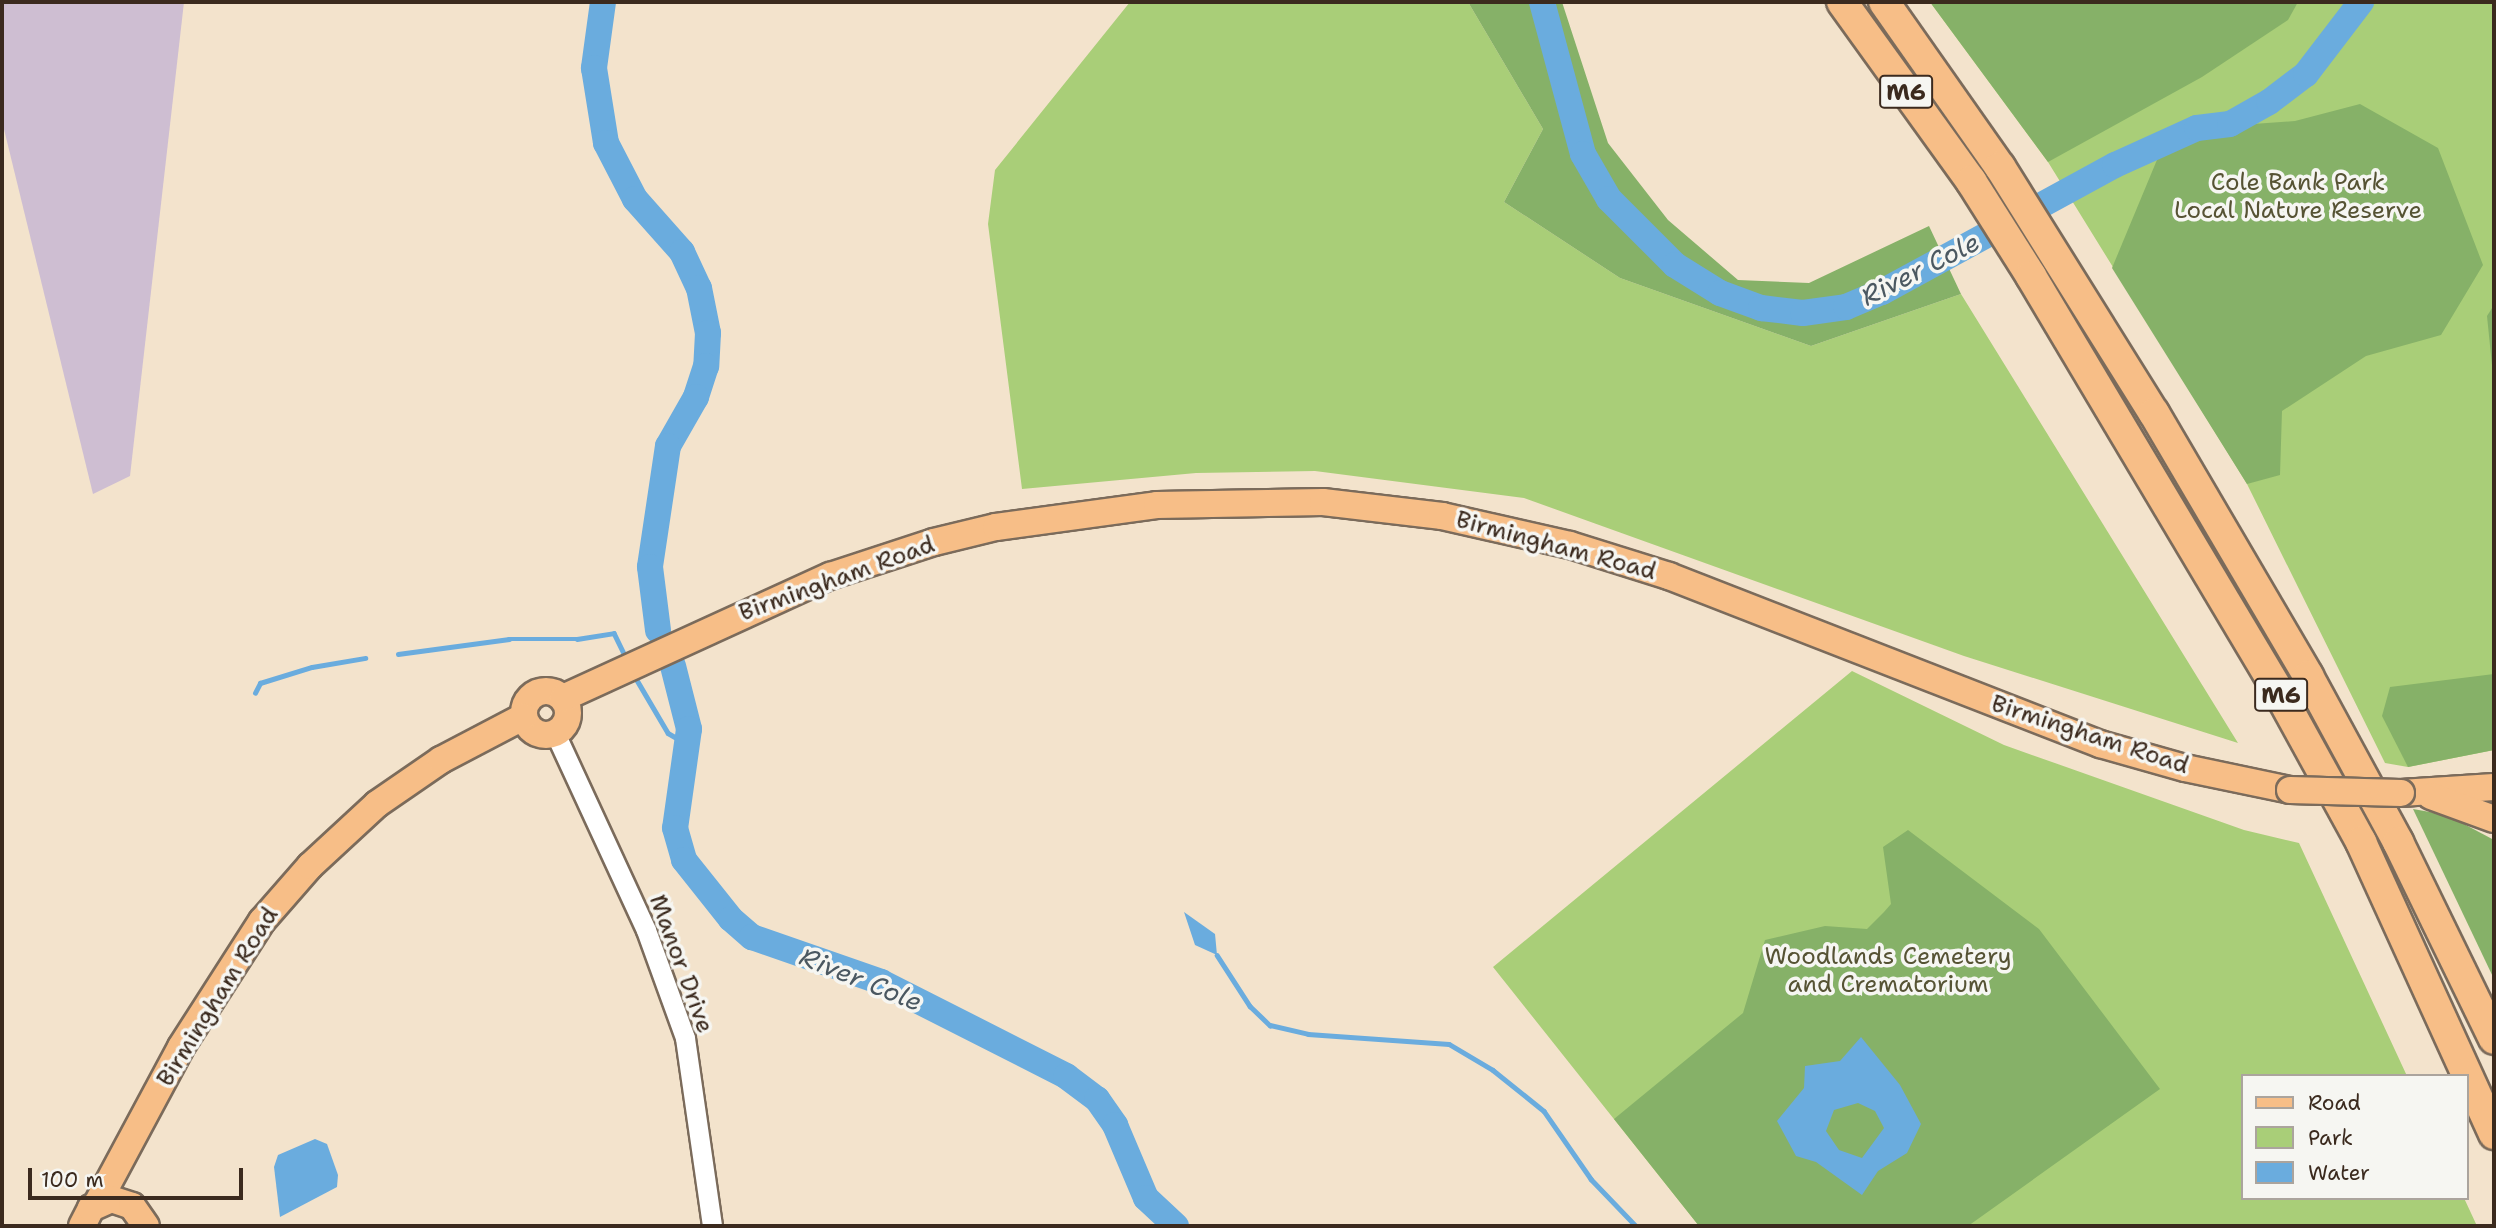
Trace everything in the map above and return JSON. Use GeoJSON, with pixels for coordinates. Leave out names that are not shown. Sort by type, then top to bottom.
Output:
{"type":"FeatureCollection","features":[{"type":"Feature","properties":{"kind":"highway","name":"M6"},"geometry":{"type":"LineString","coordinates":[[1842,2],[1971,181],[2031,276],[2263,665],[2354,830],[2466,1074]]}},
{"type":"Feature","properties":{"kind":"highway","name":"M6"},"geometry":{"type":"LineString","coordinates":[[1884,2],[2000,167],[2060,260],[2308,676],[2398,842],[2494,1039]]}},
{"type":"Feature","properties":{"kind":"highway","name":"M6"},"geometry":{"type":"LineString","coordinates":[[2468,1078],[2494,1134]]}},
{"type":"Feature","properties":{"kind":"main road","name":"Birmingham Road"},"geometry":{"type":"LineString","coordinates":[[563,698],[625,667],[830,576],[934,542],[1008,525],[1157,505],[1237,501],[1403,509],[1522,531],[1669,576],[2101,744],[2185,768],[2290,790],[2412,793],[2494,787]]}},
{"type":"Feature","properties":{"kind":"main road"},"geometry":{"type":"LineString","coordinates":[[547,691],[563,698],[568,716],[555,733],[534,732],[523,717],[533,695],[547,691]]}},
{"type":"Feature","properties":{"kind":"main road","name":"Birmingham Road"},"geometry":{"type":"LineString","coordinates":[[82,1226],[132,1144],[181,1047],[242,951],[310,866],[388,796],[441,760],[523,717]]}},
{"type":"Feature","properties":{"kind":"main road","name":"Birmingham Road"},"geometry":{"type":"LineString","coordinates":[[2412,793],[2494,819]]}},
{"type":"Feature","properties":{"kind":"main road","name":"Birmingham Road"},"geometry":{"type":"LineString","coordinates":[[132,1144],[132,1195],[143,1221]]}},
{"type":"Feature","properties":{"kind":"main road"},"geometry":{"type":"LineString","coordinates":[[98,1202],[122,1202],[143,1221]]}},
{"type":"Feature","properties":{"kind":"street","name":"Manor Drive"},"geometry":{"type":"LineString","coordinates":[[555,733],[646,930],[685,1038],[712,1226]]}},
{"type":"Feature","properties":{"kind":"shaded area"},"geometry":{"type":"Polygon","coordinates":[[[2,2],[184,2],[130,476],[93,494],[2,121],[2,2]]]}},
{"type":"Feature","properties":{"kind":"green space"},"geometry":{"type":"Polygon","coordinates":[[[1130,2],[1468,2],[1543,129],[1504,202],[1620,278],[1811,346],[1961,294],[2238,743],[1964,656],[1524,498],[1315,471],[1196,473],[1022,489],[988,224],[995,170],[1130,2]]]}},
{"type":"Feature","properties":{"kind":"green space"},"geometry":{"type":"Polygon","coordinates":[[[1468,2],[1562,2],[1608,143],[1668,220],[1738,280],[1809,283],[1929,226],[1961,294],[1811,346],[1620,278],[1504,202],[1543,129],[1468,2]]]}},
{"type":"Feature","properties":{"kind":"green space","name":"Cole Bank Park Local Nature Reserve"},"geometry":{"type":"Polygon","coordinates":[[[1930,2],[2494,2],[2494,750],[2408,767],[2385,763],[2247,484],[2048,162],[1930,2]]]}},
{"type":"Feature","properties":{"kind":"green space"},"geometry":{"type":"Polygon","coordinates":[[[1930,2],[2298,2],[2288,20],[2202,77],[2048,162],[1930,2]]]}},
{"type":"Feature","properties":{"kind":"green space"},"geometry":{"type":"Polygon","coordinates":[[[2360,104],[2438,148],[2483,265],[2441,335],[2366,356],[2282,411],[2280,475],[2247,484],[2112,268],[2164,143],[2197,128],[2295,121],[2360,104]]]}},
{"type":"Feature","properties":{"kind":"green space"},"geometry":{"type":"Polygon","coordinates":[[[2494,305],[2494,385],[2487,316],[2494,305]]]}},
{"type":"Feature","properties":{"kind":"green space","name":"Woodlands Cemetery and Crematorium"},"geometry":{"type":"Polygon","coordinates":[[[1852,671],[2004,745],[2244,830],[2299,843],[2406,1074],[2240,1074],[2240,1200],[2465,1200],[2477,1226],[1699,1226],[1493,967],[1852,671]]]}},
{"type":"Feature","properties":{"kind":"green space"},"geometry":{"type":"Polygon","coordinates":[[[2494,674],[2494,750],[2408,767],[2382,716],[2390,687],[2494,674]]]}},
{"type":"Feature","properties":{"kind":"green space"},"geometry":{"type":"Polygon","coordinates":[[[2413,809],[2447,815],[2494,840],[2494,979],[2413,809]]]}},
{"type":"Feature","properties":{"kind":"green space"},"geometry":{"type":"Polygon","coordinates":[[[1908,830],[2039,929],[2160,1089],[1968,1226],[1699,1226],[1614,1119],[1743,1013],[1765,940],[1825,926],[1867,929],[1891,904],[1883,847],[1908,830]]]}},
{"type":"Feature","properties":{"kind":"water"},"geometry":{"type":"Polygon","coordinates":[[[1184,912],[1215,934],[1217,955],[1195,945],[1184,912]]]}},
{"type":"Feature","properties":{"kind":"water"},"geometry":{"type":"Polygon","coordinates":[[[1861,1037],[1900,1085],[1921,1124],[1907,1153],[1878,1171],[1862,1195],[1816,1162],[1796,1156],[1777,1121],[1804,1088],[1805,1066],[1840,1061],[1861,1037]],[[1858,1103],[1834,1110],[1826,1131],[1839,1150],[1862,1158],[1884,1128],[1875,1111],[1858,1103]]]}},
{"type":"Feature","properties":{"kind":"water"},"geometry":{"type":"Polygon","coordinates":[[[315,1139],[327,1144],[338,1175],[337,1187],[280,1217],[274,1167],[278,1155],[315,1139]]]}},
{"type":"Feature","properties":{"kind":"waterway","name":"River Cole"},"geometry":{"type":"LineString","coordinates":[[603,2],[594,68],[606,143],[635,199],[682,252],[699,288],[708,333],[706,366],[696,397],[668,446],[650,567],[658,630]]}},
{"type":"Feature","properties":{"kind":"waterway","name":"River Cole"},"geometry":{"type":"LineString","coordinates":[[1542,2],[1583,154],[1609,199],[1675,265],[1720,293],[1761,308],[1803,313],[1846,307],[1882,292],[2115,165],[2197,128],[2230,124],[2269,102],[2306,74],[2361,2]]}},
{"type":"Feature","properties":{"kind":"waterway"},"geometry":{"type":"LineString","coordinates":[[398,654],[509,639],[577,639],[614,633],[627,660]]}},
{"type":"Feature","properties":{"kind":"waterway"},"geometry":{"type":"LineString","coordinates":[[255,693],[260,683],[312,667],[365,658]]}},
{"type":"Feature","properties":{"kind":"waterway","name":"River Cole"},"geometry":{"type":"LineString","coordinates":[[673,666],[689,729],[675,828],[684,860],[731,919],[752,937],[881,982],[1066,1076],[1097,1099],[1115,1125],[1146,1198],[1176,1226]]}},
{"type":"Feature","properties":{"kind":"waterway"},"geometry":{"type":"LineString","coordinates":[[634,675],[668,733],[687,744]]}},
{"type":"Feature","properties":{"kind":"waterway"},"geometry":{"type":"LineString","coordinates":[[1217,955],[1250,1006],[1270,1025],[1308,1034],[1449,1044],[1493,1070],[1544,1111],[1591,1179],[1636,1226]]}}]}
